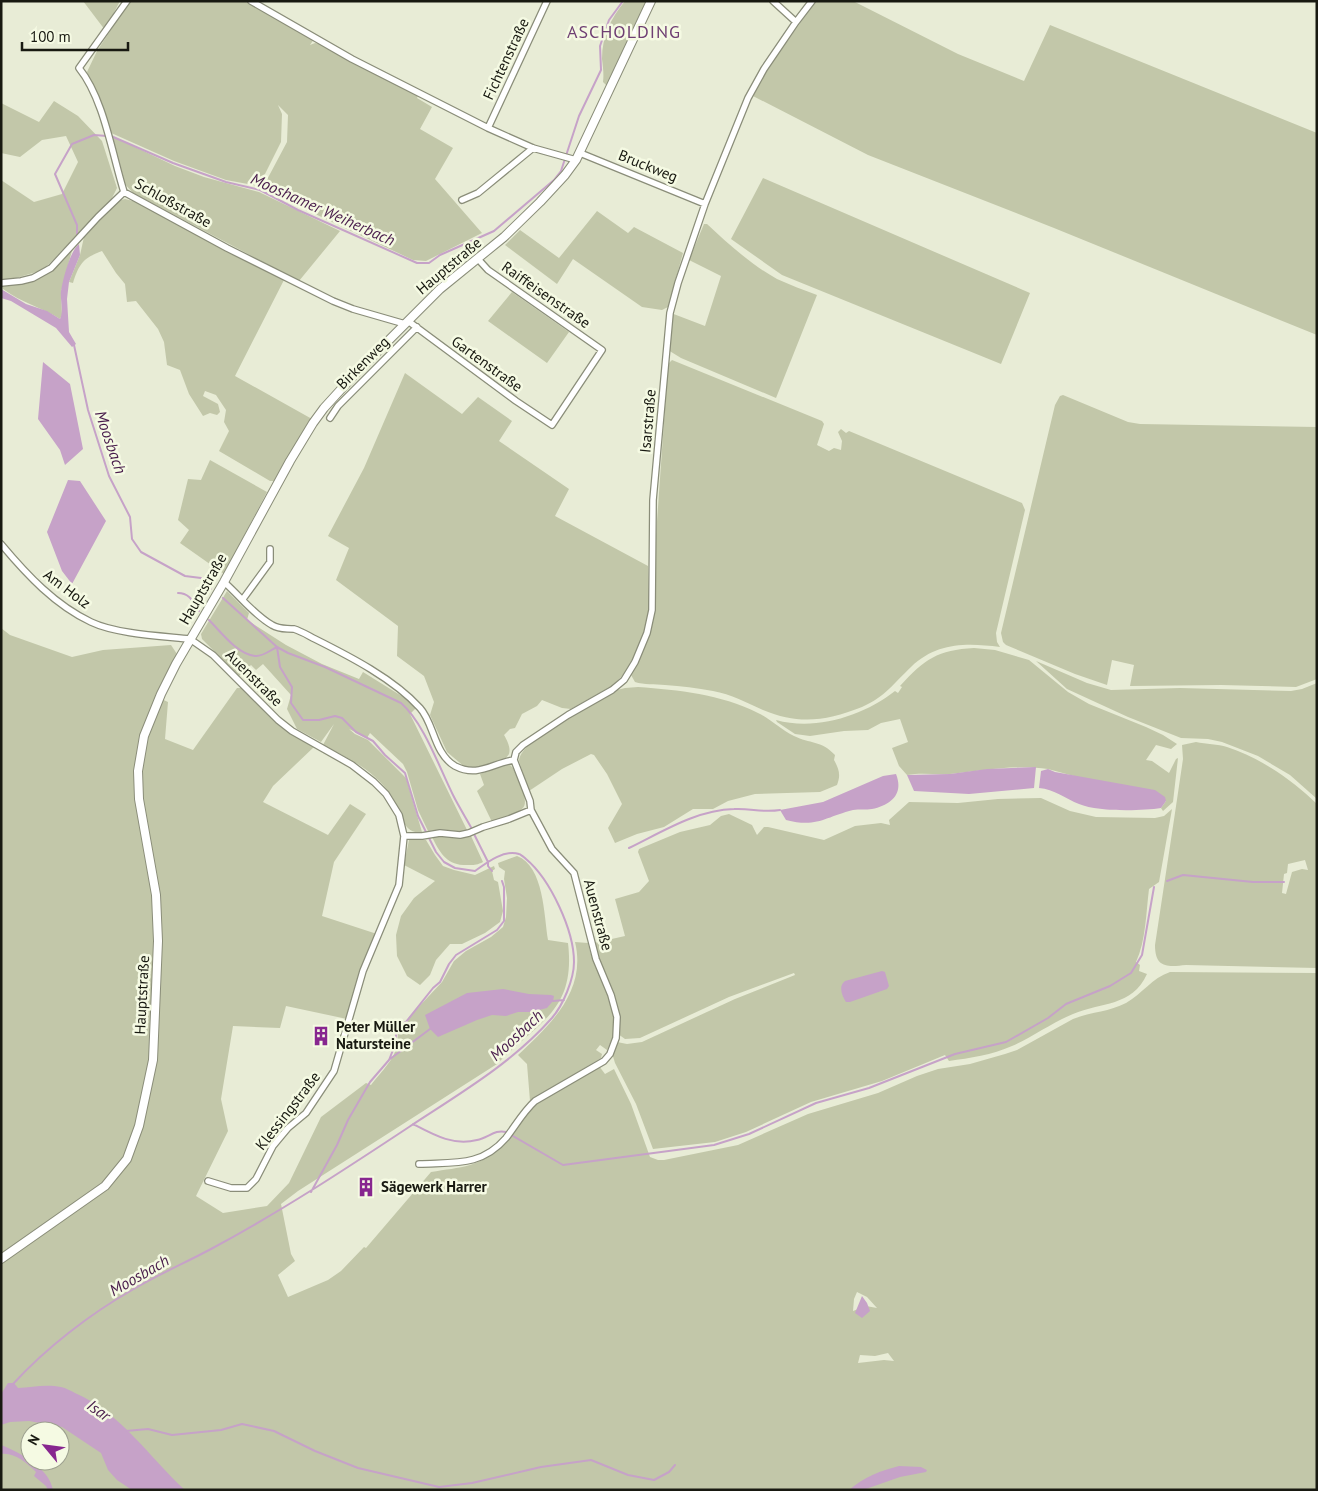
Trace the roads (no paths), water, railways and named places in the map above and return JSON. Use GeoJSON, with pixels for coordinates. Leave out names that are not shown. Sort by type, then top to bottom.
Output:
{"type":"FeatureCollection","features":[{"type":"Feature","properties":{"kind":"main road","name":"Hauptstraße"},"geometry":{"type":"LineString","coordinates":[[2,1258],[105,1186],[127,1159],[139,1126],[153,1060],[158,941],[156,895],[139,799],[138,771],[144,736],[153,712],[176,664],[224,582],[290,461],[324,408],[440,289],[504,237],[565,174],[651,1]]}},
{"type":"Feature","properties":{"kind":"street","name":"Schloßstraße"},"geometry":{"type":"LineString","coordinates":[[127,1],[79,68],[86,77],[96,99],[124,192],[227,248],[326,298],[353,309],[407,322]]}},
{"type":"Feature","properties":{"kind":"street"},"geometry":{"type":"LineString","coordinates":[[251,1],[352,59],[488,128],[533,148],[572,157]]}},
{"type":"Feature","properties":{"kind":"street","name":"Fichtenstraße"},"geometry":{"type":"LineString","coordinates":[[488,128],[547,1]]}},
{"type":"Feature","properties":{"kind":"street"},"geometry":{"type":"LineString","coordinates":[[774,1],[796,22]]}},
{"type":"Feature","properties":{"kind":"street","name":"Isarstraße"},"geometry":{"type":"LineString","coordinates":[[514,760],[516,752],[530,740],[568,715],[612,690],[624,680],[635,662],[647,633],[652,610],[653,500],[670,314],[678,283],[705,204],[748,98],[764,69],[812,1]]}},
{"type":"Feature","properties":{"kind":"street"},"geometry":{"type":"LineString","coordinates":[[462,200],[478,193],[533,148]]}},
{"type":"Feature","properties":{"kind":"street","name":"Bruckweg"},"geometry":{"type":"LineString","coordinates":[[572,157],[705,204]]}},
{"type":"Feature","properties":{"kind":"street"},"geometry":{"type":"LineString","coordinates":[[1,283],[21,281],[51,268],[124,192]]}},
{"type":"Feature","properties":{"kind":"street","name":"Raiffeisenstraße"},"geometry":{"type":"LineString","coordinates":[[478,259],[488,270],[602,350],[552,425]]}},
{"type":"Feature","properties":{"kind":"street","name":"Gartenstraße"},"geometry":{"type":"LineString","coordinates":[[407,322],[417,327],[552,425]]}},
{"type":"Feature","properties":{"kind":"street","name":"Birkenweg"},"geometry":{"type":"LineString","coordinates":[[330,418],[338,406],[417,327]]}},
{"type":"Feature","properties":{"kind":"street","name":"Am Holz"},"geometry":{"type":"LineString","coordinates":[[1,544],[37,585],[67,608],[92,623],[135,633],[190,640]]}},
{"type":"Feature","properties":{"kind":"street"},"geometry":{"type":"LineString","coordinates":[[243,599],[270,562],[270,549]]}},
{"type":"Feature","properties":{"kind":"street"},"geometry":{"type":"LineString","coordinates":[[224,582],[260,617],[274,627],[284,630],[294,629],[349,656],[398,688],[422,709],[441,752],[454,765],[470,771],[485,770],[514,760],[530,801],[531,810],[460,835],[404,836]]}},
{"type":"Feature","properties":{"kind":"street","name":"Auenstraße"},"geometry":{"type":"LineString","coordinates":[[190,640],[213,655],[278,720],[292,731],[352,765],[374,782],[386,794],[399,815],[404,836]]}},
{"type":"Feature","properties":{"kind":"street","name":"Auenstraße"},"geometry":{"type":"LineString","coordinates":[[419,1164],[473,1160],[487,1155],[497,1148],[526,1109],[535,1101],[604,1061],[610,1054],[616,1038],[617,1017],[611,996],[596,959],[574,873],[552,849],[531,810]]}},
{"type":"Feature","properties":{"kind":"street","name":"Klessingstraße"},"geometry":{"type":"LineString","coordinates":[[208,1181],[231,1188],[247,1188],[256,1179],[273,1146],[288,1128],[306,1113],[334,1071],[363,971],[385,914],[399,885],[404,836]]}},
{"type":"Feature","properties":{"kind":"water"},"geometry":{"type":"Polygon","coordinates":[[[79,244],[80,255],[69,282],[67,299],[69,332],[76,344],[72,347],[56,328],[11,301],[1,298],[1,289],[26,304],[47,311],[60,319],[62,313],[61,291],[63,280],[70,259],[79,244]]]}},
{"type":"Feature","properties":{"kind":"water"},"geometry":{"type":"Polygon","coordinates":[[[43,362],[70,384],[83,449],[65,465],[60,450],[38,419],[43,362]]]}},
{"type":"Feature","properties":{"kind":"water"},"geometry":{"type":"Polygon","coordinates":[[[68,480],[80,481],[106,521],[72,584],[62,571],[47,532],[68,480]]]}},
{"type":"Feature","properties":{"kind":"water"},"geometry":{"type":"Polygon","coordinates":[[[1036,767],[1034,788],[969,794],[914,791],[907,775],[950,774],[987,769],[1036,767]]]}},
{"type":"Feature","properties":{"kind":"water"},"geometry":{"type":"Polygon","coordinates":[[[1048,769],[1055,772],[1155,790],[1165,797],[1166,801],[1161,808],[1142,810],[1108,810],[1087,807],[1050,790],[1039,788],[1041,771],[1048,769]]]}},
{"type":"Feature","properties":{"kind":"water"},"geometry":{"type":"Polygon","coordinates":[[[896,774],[898,781],[897,793],[885,805],[879,807],[853,810],[821,821],[806,823],[786,820],[780,810],[823,802],[883,776],[896,774]]]}},
{"type":"Feature","properties":{"kind":"water"},"geometry":{"type":"Polygon","coordinates":[[[882,971],[885,972],[889,986],[887,989],[846,1002],[841,988],[845,981],[882,971]]]}},
{"type":"Feature","properties":{"kind":"water"},"geometry":{"type":"Polygon","coordinates":[[[503,989],[554,996],[553,1001],[547,1008],[531,1012],[518,1012],[506,1016],[492,1015],[438,1037],[430,1029],[425,1015],[467,993],[503,989]]]}},
{"type":"Feature","properties":{"kind":"water"},"geometry":{"type":"Polygon","coordinates":[[[862,1296],[870,1311],[862,1318],[855,1313],[862,1296]]]}},
{"type":"Feature","properties":{"kind":"water","name":"Isar"},"geometry":{"type":"Polygon","coordinates":[[[8,1383],[14,1383],[18,1388],[56,1386],[91,1402],[121,1424],[185,1490],[132,1490],[117,1480],[108,1470],[101,1453],[70,1432],[70,1421],[20,1421],[1,1425],[1,1394],[8,1383]]]}},
{"type":"Feature","properties":{"kind":"water"},"geometry":{"type":"Polygon","coordinates":[[[1,1445],[20,1454],[20,1459],[15,1456],[1,1454],[1,1445]]]}},
{"type":"Feature","properties":{"kind":"water"},"geometry":{"type":"Polygon","coordinates":[[[899,1466],[921,1467],[927,1470],[926,1472],[900,1477],[863,1490],[849,1490],[860,1481],[872,1475],[899,1466]]]}},
{"type":"Feature","properties":{"kind":"water"},"geometry":{"type":"Polygon","coordinates":[[[35,1471],[43,1471],[53,1490],[48,1490],[34,1476],[35,1471]]]}},
{"type":"Feature","properties":{"kind":"waterway","name":"Mooshamer Weiherbach"},"geometry":{"type":"LineString","coordinates":[[111,136],[173,163],[226,182],[260,190],[298,210],[417,263],[429,263],[440,255],[494,231],[554,180],[561,171],[579,116],[601,70],[600,46],[609,20],[623,1]]}},
{"type":"Feature","properties":{"kind":"waterway","name":"Mooshamer Weiherbach"},"geometry":{"type":"LineString","coordinates":[[77,238],[77,225],[55,174],[72,144],[94,135],[107,136]]}},
{"type":"Feature","properties":{"kind":"waterway","name":"Moosbach"},"geometry":{"type":"LineString","coordinates":[[74,345],[88,410],[109,476],[130,517],[132,539],[141,552],[185,576],[201,578],[211,589]]}},
{"type":"Feature","properties":{"kind":"waterway"},"geometry":{"type":"LineString","coordinates":[[178,593],[188,596],[199,611]]}},
{"type":"Feature","properties":{"kind":"waterway","name":"Moosbach"},"geometry":{"type":"LineString","coordinates":[[13,1384],[69,1332],[116,1299],[237,1235],[287,1205],[484,1078],[519,1050],[551,1019],[564,1000],[570,984],[574,969],[570,935],[552,892],[535,868],[521,855],[513,853],[501,855],[475,871],[455,868],[444,862],[436,852],[418,816],[405,773],[373,741],[356,732],[342,718],[335,716],[319,720],[303,720],[291,703],[292,687],[280,667],[277,647],[223,598]]}},
{"type":"Feature","properties":{"kind":"waterway"},"geometry":{"type":"LineString","coordinates":[[209,620],[230,642],[248,654],[261,655],[277,647],[325,667],[401,703],[417,722],[424,734],[453,795],[472,829]]}},
{"type":"Feature","properties":{"kind":"waterway"},"geometry":{"type":"LineString","coordinates":[[629,848],[680,823],[706,813],[734,809],[780,810]]}},
{"type":"Feature","properties":{"kind":"waterway"},"geometry":{"type":"LineString","coordinates":[[474,834],[492,871]]}},
{"type":"Feature","properties":{"kind":"waterway"},"geometry":{"type":"LineString","coordinates":[[1167,881],[1183,875],[1253,882],[1284,882]]}},
{"type":"Feature","properties":{"kind":"waterway","name":"Moosbach"},"geometry":{"type":"LineString","coordinates":[[311,1192],[370,1082],[389,1060],[398,1026],[406,1022],[440,982],[456,955],[497,930],[504,921],[504,887],[502,881]]}},
{"type":"Feature","properties":{"kind":"waterway"},"geometry":{"type":"LineString","coordinates":[[413,1124],[436,1135],[460,1142],[481,1139],[502,1131],[506,1132],[563,1165],[714,1145],[749,1134],[816,1103],[869,1088],[955,1054],[1006,1042],[1048,1018],[1066,1004],[1110,986],[1131,973],[1142,955],[1154,887]]}},
{"type":"Feature","properties":{"kind":"waterway"},"geometry":{"type":"LineString","coordinates":[[553,1001],[564,1000]]}},
{"type":"Feature","properties":{"kind":"waterway"},"geometry":{"type":"LineString","coordinates":[[390,1059],[430,1029]]}},
{"type":"Feature","properties":{"kind":"waterway"},"geometry":{"type":"LineString","coordinates":[[126,1431],[148,1429],[172,1435],[221,1430],[242,1424],[274,1431],[315,1451],[358,1468],[439,1487],[472,1483],[541,1467],[591,1460],[628,1475],[654,1480],[669,1472],[675,1465]]}},
{"type":"Feature","properties":{"kind":"place","name":"Peter Müller Natursteine"},"geometry":{"type":"Point","coordinates":[321,1036]}},
{"type":"Feature","properties":{"kind":"place","name":"Sägewerk Harrer"},"geometry":{"type":"Point","coordinates":[366,1187]}},
{"type":"Feature","properties":{"kind":"district","name":"ASCHOLDING"},"geometry":{"type":"Point","coordinates":[624,32]}}]}
